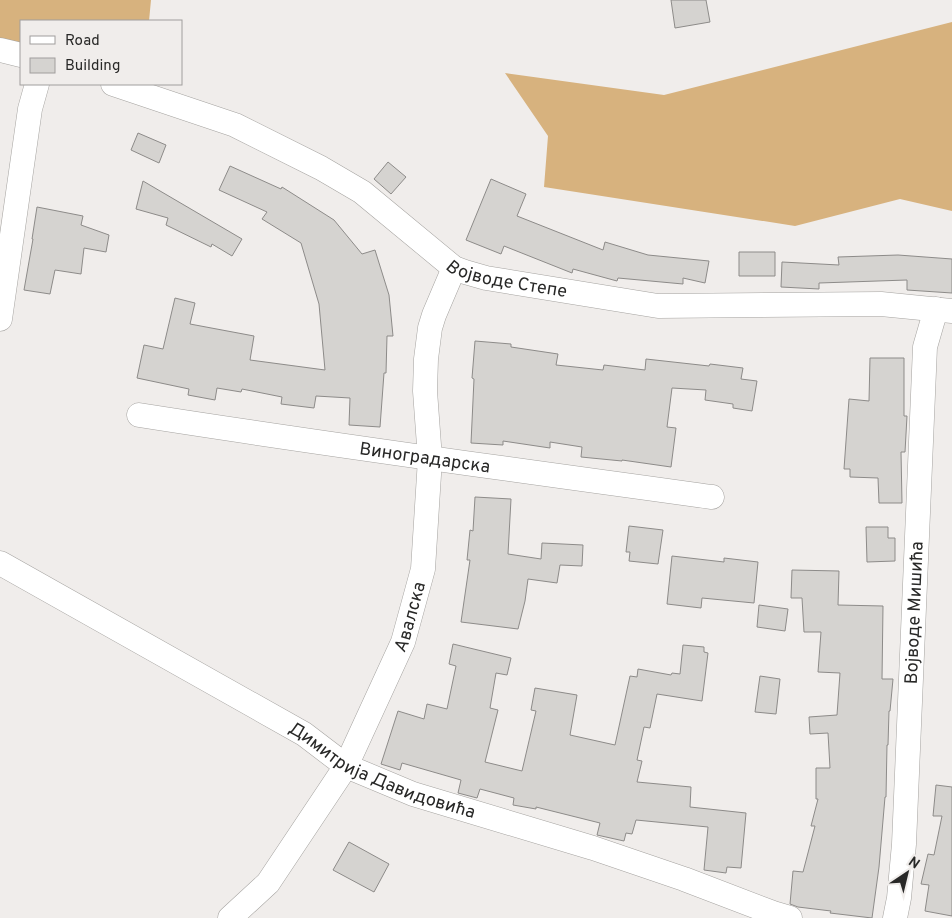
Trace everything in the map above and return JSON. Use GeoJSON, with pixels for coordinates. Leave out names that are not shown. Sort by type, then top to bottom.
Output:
{"type":"FeatureCollection","features":[{"type":"Feature","properties":{"kind":"street"},"geometry":{"type":"LineString","coordinates":[[0,50],[20,55]]}},
{"type":"Feature","properties":{"kind":"street"},"geometry":{"type":"LineString","coordinates":[[0,319],[30,109],[37,85]]}},
{"type":"Feature","properties":{"kind":"street","name":"Војводе Степе"},"geometry":{"type":"LineString","coordinates":[[116,85],[235,124],[321,168],[362,192],[454,268],[486,278],[658,306],[881,304],[944,310]]}},
{"type":"Feature","properties":{"kind":"street","name":"Авалска"},"geometry":{"type":"LineString","coordinates":[[230,918],[268,883],[346,766],[403,642],[423,569],[430,459],[424,392],[430,328],[454,268]]}},
{"type":"Feature","properties":{"kind":"street","name":"Војводе Мишића"},"geometry":{"type":"LineString","coordinates":[[894,918],[899,898],[904,844],[924,347],[944,310]]}},
{"type":"Feature","properties":{"kind":"street","name":"Виноградарска"},"geometry":{"type":"LineString","coordinates":[[139,415],[430,459],[712,497]]}},
{"type":"Feature","properties":{"kind":"street","name":"Димитрија Давидовића"},"geometry":{"type":"LineString","coordinates":[[0,563],[304,734],[346,766],[413,794],[593,848],[790,918]]}},
{"type":"Feature","properties":{"kind":"shaded area"},"geometry":{"type":"Polygon","coordinates":[[[0,0],[151,0],[149,20],[20,20],[20,45],[0,40],[0,0]]]}},
{"type":"Feature","properties":{"kind":"shaded area"},"geometry":{"type":"Polygon","coordinates":[[[952,22],[952,211],[900,199],[795,226],[544,187],[548,136],[505,73],[664,95],[952,22]]]}},
{"type":"Feature","properties":{"kind":"building"},"geometry":{"type":"Polygon","coordinates":[[[671,0],[706,0],[710,22],[675,28],[671,0]]]}},
{"type":"Feature","properties":{"kind":"building"},"geometry":{"type":"Polygon","coordinates":[[[138,133],[166,145],[159,163],[131,150],[138,133]]]}},
{"type":"Feature","properties":{"kind":"building"},"geometry":{"type":"Polygon","coordinates":[[[388,162],[406,177],[391,194],[374,179],[388,162]]]}},
{"type":"Feature","properties":{"kind":"building"},"geometry":{"type":"Polygon","coordinates":[[[230,166],[281,189],[282,187],[334,220],[362,254],[375,250],[389,295],[393,336],[387,336],[386,373],[384,373],[380,427],[349,425],[350,398],[316,396],[314,408],[281,404],[282,397],[242,389],[241,392],[217,388],[215,400],[188,395],[189,389],[137,378],[144,345],[163,349],[175,298],[195,303],[190,324],[254,336],[250,360],[325,370],[319,304],[301,243],[262,219],[267,212],[219,190],[230,166]]]}},
{"type":"Feature","properties":{"kind":"building"},"geometry":{"type":"Polygon","coordinates":[[[491,179],[526,194],[517,216],[603,250],[605,242],[648,255],[709,261],[705,283],[683,278],[683,284],[618,278],[617,281],[573,269],[572,273],[504,246],[501,254],[466,240],[491,179]]]}},
{"type":"Feature","properties":{"kind":"building"},"geometry":{"type":"Polygon","coordinates":[[[143,181],[242,239],[232,256],[212,244],[211,247],[166,225],[168,218],[136,209],[143,181]]]}},
{"type":"Feature","properties":{"kind":"building"},"geometry":{"type":"Polygon","coordinates":[[[37,207],[83,216],[81,225],[109,235],[106,252],[84,248],[81,274],[55,270],[50,294],[24,290],[37,207]]]}},
{"type":"Feature","properties":{"kind":"building"},"geometry":{"type":"Polygon","coordinates":[[[739,252],[775,252],[775,276],[739,276],[739,252]]]}},
{"type":"Feature","properties":{"kind":"building"},"geometry":{"type":"Polygon","coordinates":[[[898,255],[952,259],[952,293],[907,290],[907,280],[819,283],[819,289],[781,287],[782,262],[839,265],[838,257],[898,255]]]}},
{"type":"Feature","properties":{"kind":"building"},"geometry":{"type":"Polygon","coordinates":[[[475,341],[511,344],[511,347],[558,354],[556,365],[603,370],[604,365],[645,370],[646,359],[743,368],[741,379],[757,381],[752,411],[733,408],[733,404],[705,400],[706,390],[672,388],[667,427],[676,428],[671,467],[622,460],[581,457],[582,447],[550,442],[550,448],[503,441],[503,445],[471,443],[474,379],[472,378],[475,341]]]}},
{"type":"Feature","properties":{"kind":"building"},"geometry":{"type":"Polygon","coordinates":[[[870,358],[904,358],[904,416],[907,416],[905,452],[901,452],[902,503],[879,503],[878,478],[850,477],[850,469],[844,469],[849,399],[869,401],[870,358]]]}},
{"type":"Feature","properties":{"kind":"building"},"geometry":{"type":"Polygon","coordinates":[[[475,497],[511,499],[508,554],[541,559],[542,543],[583,545],[582,566],[560,565],[557,583],[528,579],[518,629],[461,622],[470,560],[467,560],[470,530],[473,531],[475,497]]]}},
{"type":"Feature","properties":{"kind":"building"},"geometry":{"type":"Polygon","coordinates":[[[629,526],[663,530],[658,564],[629,561],[630,552],[626,552],[629,526]]]}},
{"type":"Feature","properties":{"kind":"building"},"geometry":{"type":"Polygon","coordinates":[[[866,527],[888,527],[888,538],[895,538],[895,561],[867,562],[866,527]]]}},
{"type":"Feature","properties":{"kind":"building"},"geometry":{"type":"Polygon","coordinates":[[[672,556],[724,562],[724,558],[758,562],[754,603],[702,598],[701,608],[667,604],[672,556]]]}},
{"type":"Feature","properties":{"kind":"building"},"geometry":{"type":"Polygon","coordinates":[[[792,570],[839,571],[838,605],[883,606],[882,679],[893,679],[889,711],[886,797],[872,918],[830,913],[831,911],[798,907],[790,904],[793,871],[803,872],[815,826],[811,826],[818,799],[816,799],[816,768],[830,768],[828,733],[810,734],[809,717],[837,715],[840,673],[818,672],[821,632],[804,632],[802,598],[791,598],[792,570]]]}},
{"type":"Feature","properties":{"kind":"building"},"geometry":{"type":"Polygon","coordinates":[[[759,605],[788,609],[785,631],[757,627],[759,605]]]}},
{"type":"Feature","properties":{"kind":"building"},"geometry":{"type":"Polygon","coordinates":[[[453,644],[511,658],[507,675],[496,673],[490,708],[498,710],[485,762],[522,771],[536,711],[531,710],[535,688],[577,695],[570,735],[615,745],[630,676],[637,677],[638,669],[671,675],[672,673],[680,674],[683,645],[704,647],[704,652],[708,653],[702,701],[657,694],[650,728],[644,727],[637,760],[642,761],[637,782],[691,787],[690,807],[746,813],[741,868],[727,867],[726,873],[704,870],[708,827],[636,820],[632,834],[626,833],[624,841],[597,835],[600,823],[536,807],[536,809],[513,805],[514,798],[480,789],[477,798],[458,793],[461,780],[402,763],[400,770],[381,764],[398,711],[424,719],[427,704],[447,709],[456,666],[449,664],[453,644]]]}},
{"type":"Feature","properties":{"kind":"building"},"geometry":{"type":"Polygon","coordinates":[[[760,676],[780,679],[776,714],[755,712],[760,676]]]}},
{"type":"Feature","properties":{"kind":"building"},"geometry":{"type":"Polygon","coordinates":[[[936,785],[952,787],[952,916],[925,911],[929,885],[921,884],[928,854],[934,855],[942,816],[933,816],[936,785]]]}},
{"type":"Feature","properties":{"kind":"building"},"geometry":{"type":"Polygon","coordinates":[[[349,842],[389,864],[374,892],[333,870],[349,842]]]}}]}
